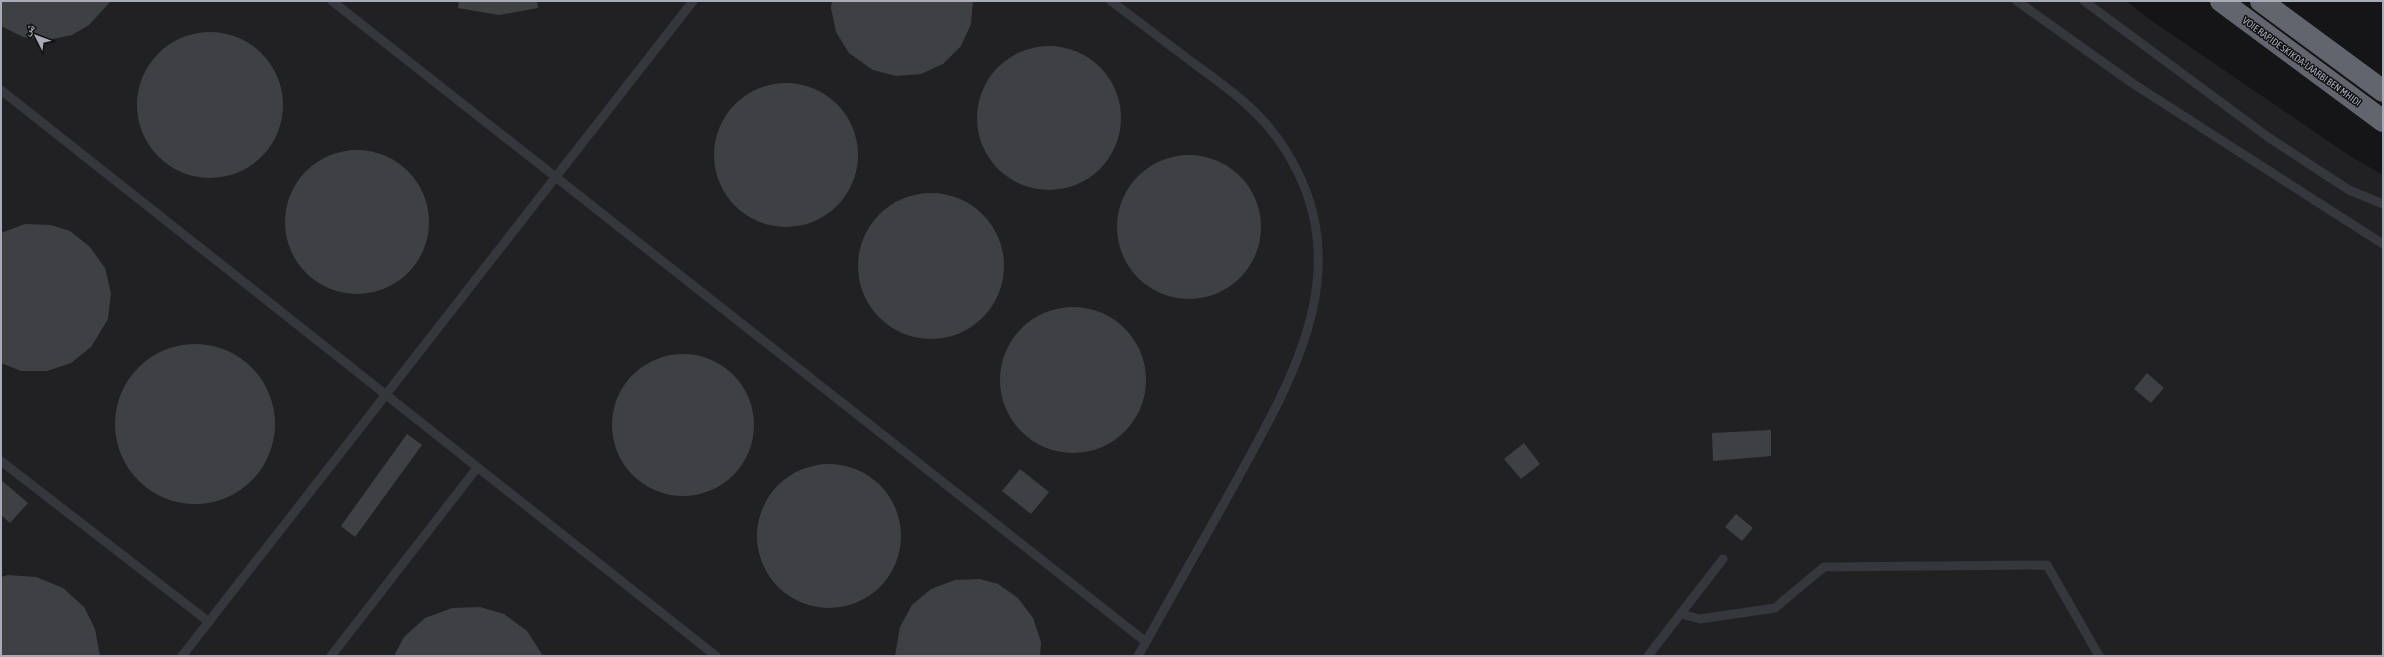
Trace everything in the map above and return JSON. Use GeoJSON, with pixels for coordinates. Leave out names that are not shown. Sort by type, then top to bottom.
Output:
{"type":"FeatureCollection","features":[{"type":"Feature","properties":{"kind":"highway","name":"VOIE RAPIDE SKIKDA-LAARBI BEN MHIDI"},"geometry":{"type":"LineString","coordinates":[[2221,1],[2383,121]]}},
{"type":"Feature","properties":{"kind":"highway"},"geometry":{"type":"LineString","coordinates":[[2261,1],[2383,91]]}},
{"type":"Feature","properties":{"kind":"lane"},"geometry":{"type":"LineString","coordinates":[[332,1],[1146,642]]}},
{"type":"Feature","properties":{"kind":"lane"},"geometry":{"type":"LineString","coordinates":[[182,656],[693,1]]}},
{"type":"Feature","properties":{"kind":"lane"},"geometry":{"type":"LineString","coordinates":[[1111,1],[1245,101],[1278,139],[1305,186],[1319,239],[1317,294],[1305,342],[1279,403],[1138,656]]}},
{"type":"Feature","properties":{"kind":"lane"},"geometry":{"type":"LineString","coordinates":[[2017,1],[2132,84],[2383,244]]}},
{"type":"Feature","properties":{"kind":"lane"},"geometry":{"type":"LineString","coordinates":[[2084,1],[2268,137],[2349,190],[2383,204]]}},
{"type":"Feature","properties":{"kind":"lane"},"geometry":{"type":"LineString","coordinates":[[1,90],[716,656]]}},
{"type":"Feature","properties":{"kind":"lane"},"geometry":{"type":"LineString","coordinates":[[1,461],[208,622]]}},
{"type":"Feature","properties":{"kind":"lane"},"geometry":{"type":"LineString","coordinates":[[331,656],[477,468]]}},
{"type":"Feature","properties":{"kind":"lane"},"geometry":{"type":"LineString","coordinates":[[1648,656],[1723,559]]}},
{"type":"Feature","properties":{"kind":"lane"},"geometry":{"type":"LineString","coordinates":[[1681,614],[1700,618],[1775,608],[1824,567],[2046,565],[2099,656]]}},
{"type":"Feature","properties":{"kind":"shaded area"},"geometry":{"type":"Polygon","coordinates":[[[1,1],[2126,1],[2152,21],[2350,156],[2383,175],[2383,656],[1,656],[1,1]]]}},
{"type":"Feature","properties":{"kind":"building"},"geometry":{"type":"Polygon","coordinates":[[[1,1],[111,1],[89,25],[72,35],[48,40],[23,37],[1,26],[1,1]]]}},
{"type":"Feature","properties":{"kind":"building"},"geometry":{"type":"Polygon","coordinates":[[[459,1],[537,1],[538,8],[499,15],[458,8],[459,1]]]}},
{"type":"Feature","properties":{"kind":"building"},"geometry":{"type":"Polygon","coordinates":[[[832,1],[973,1],[971,24],[961,46],[943,64],[921,74],[896,76],[873,70],[849,53],[836,32],[831,8],[832,1]]]}},
{"type":"Feature","properties":{"kind":"building"},"geometry":{"type":"Polygon","coordinates":[[[203,32],[217,32],[245,40],[262,53],[275,70],[278,77],[282,91],[282,119],[278,133],[271,146],[262,157],[245,170],[238,173],[217,178],[203,178],[175,170],[158,157],[153,151],[142,133],[137,112],[137,98],[145,70],[158,53],[164,48],[182,37],[203,32]]]}},
{"type":"Feature","properties":{"kind":"building"},"geometry":{"type":"Polygon","coordinates":[[[1042,46],[1056,46],[1083,54],[1095,62],[1105,72],[1116,90],[1120,104],[1120,132],[1116,146],[1105,164],[1095,174],[1077,185],[1056,190],[1042,190],[1015,182],[1003,174],[993,164],[982,146],[977,125],[977,111],[985,84],[993,72],[1003,62],[1021,51],[1042,46]]]}},
{"type":"Feature","properties":{"kind":"building"},"geometry":{"type":"Polygon","coordinates":[[[779,83],[793,83],[807,86],[826,95],[842,109],[855,134],[858,155],[857,169],[852,183],[842,201],[832,211],[807,224],[793,227],[779,227],[765,224],[746,215],[730,201],[717,176],[714,162],[714,148],[717,134],[726,115],[740,99],[765,86],[779,83]]]}},
{"type":"Feature","properties":{"kind":"building"},"geometry":{"type":"Polygon","coordinates":[[[350,150],[364,150],[378,153],[397,162],[413,176],[426,201],[429,222],[428,236],[423,250],[413,268],[403,278],[378,291],[364,294],[350,294],[336,291],[317,282],[301,268],[288,243],[285,229],[285,215],[288,201],[297,182],[311,166],[336,153],[350,150]]]}},
{"type":"Feature","properties":{"kind":"building"},"geometry":{"type":"Polygon","coordinates":[[[1189,155],[1216,161],[1240,176],[1255,200],[1261,227],[1255,254],[1240,278],[1216,293],[1189,299],[1162,293],[1138,278],[1123,254],[1117,227],[1123,200],[1138,176],[1162,161],[1189,155]]]}},
{"type":"Feature","properties":{"kind":"building"},"geometry":{"type":"Polygon","coordinates":[[[924,193],[938,193],[952,196],[972,205],[983,214],[992,225],[1001,245],[1004,266],[1001,287],[992,307],[983,318],[972,327],[952,336],[938,339],[924,339],[910,336],[890,327],[879,318],[870,307],[861,287],[858,273],[858,259],[861,245],[870,225],[879,214],[890,205],[910,196],[924,193]]]}},
{"type":"Feature","properties":{"kind":"building"},"geometry":{"type":"Polygon","coordinates":[[[25,224],[51,225],[70,231],[90,247],[105,268],[111,293],[108,319],[91,347],[71,363],[47,371],[21,371],[1,363],[1,233],[25,224]]]}},
{"type":"Feature","properties":{"kind":"building"},"geometry":{"type":"Polygon","coordinates":[[[1066,307],[1080,307],[1094,310],[1114,319],[1125,328],[1134,339],[1143,359],[1146,380],[1143,401],[1134,421],[1125,432],[1114,441],[1094,450],[1080,453],[1066,453],[1052,450],[1032,441],[1021,432],[1012,421],[1003,401],[1000,387],[1000,373],[1003,359],[1012,339],[1021,328],[1032,319],[1052,310],[1066,307]]]}},
{"type":"Feature","properties":{"kind":"building"},"geometry":{"type":"Polygon","coordinates":[[[195,344],[211,346],[233,354],[251,368],[265,386],[273,408],[275,424],[273,440],[265,462],[251,480],[233,494],[211,502],[195,504],[179,502],[157,494],[139,480],[125,462],[117,440],[115,424],[117,408],[125,386],[139,368],[157,354],[179,346],[195,344]]]}},
{"type":"Feature","properties":{"kind":"building"},"geometry":{"type":"Polygon","coordinates":[[[676,354],[690,354],[717,362],[738,380],[749,398],[753,411],[753,439],[746,459],[728,480],[717,488],[704,493],[690,496],[676,496],[649,488],[628,470],[620,459],[615,446],[612,432],[612,418],[620,391],[638,370],[649,362],[662,357],[676,354]]]}},
{"type":"Feature","properties":{"kind":"building"},"geometry":{"type":"Polygon","coordinates":[[[2147,373],[2164,388],[2151,403],[2134,389],[2147,373]]]}},
{"type":"Feature","properties":{"kind":"building"},"geometry":{"type":"Polygon","coordinates":[[[1771,430],[1771,456],[1713,461],[1712,433],[1771,430]]]}},
{"type":"Feature","properties":{"kind":"building"},"geometry":{"type":"Polygon","coordinates":[[[407,434],[422,445],[355,537],[341,526],[407,434]]]}},
{"type":"Feature","properties":{"kind":"building"},"geometry":{"type":"Polygon","coordinates":[[[1524,443],[1540,464],[1521,479],[1504,459],[1524,443]]]}},
{"type":"Feature","properties":{"kind":"building"},"geometry":{"type":"Polygon","coordinates":[[[822,464],[836,464],[863,472],[875,480],[885,490],[896,508],[900,522],[900,550],[896,564],[885,582],[875,592],[857,603],[836,608],[822,608],[795,600],[783,592],[773,582],[762,564],[757,543],[757,529],[765,502],[773,490],[783,480],[801,469],[822,464]]]}},
{"type":"Feature","properties":{"kind":"building"},"geometry":{"type":"Polygon","coordinates":[[[1020,469],[1049,492],[1031,514],[1002,491],[1020,469]]]}},
{"type":"Feature","properties":{"kind":"building"},"geometry":{"type":"Polygon","coordinates":[[[1,480],[28,503],[10,523],[1,515],[1,480]]]}},
{"type":"Feature","properties":{"kind":"building"},"geometry":{"type":"Polygon","coordinates":[[[1736,514],[1753,528],[1742,541],[1725,527],[1736,514]]]}},
{"type":"Feature","properties":{"kind":"building"},"geometry":{"type":"Polygon","coordinates":[[[8,575],[36,577],[63,588],[84,607],[95,629],[100,656],[1,656],[1,577],[8,575]]]}},
{"type":"Feature","properties":{"kind":"building"},"geometry":{"type":"Polygon","coordinates":[[[980,579],[998,584],[1018,598],[1033,618],[1041,642],[1040,656],[895,656],[900,627],[912,605],[931,589],[955,580],[980,579]]]}},
{"type":"Feature","properties":{"kind":"building"},"geometry":{"type":"Polygon","coordinates":[[[480,607],[504,614],[527,631],[543,656],[394,656],[404,637],[425,618],[452,608],[480,607]]]}}]}
